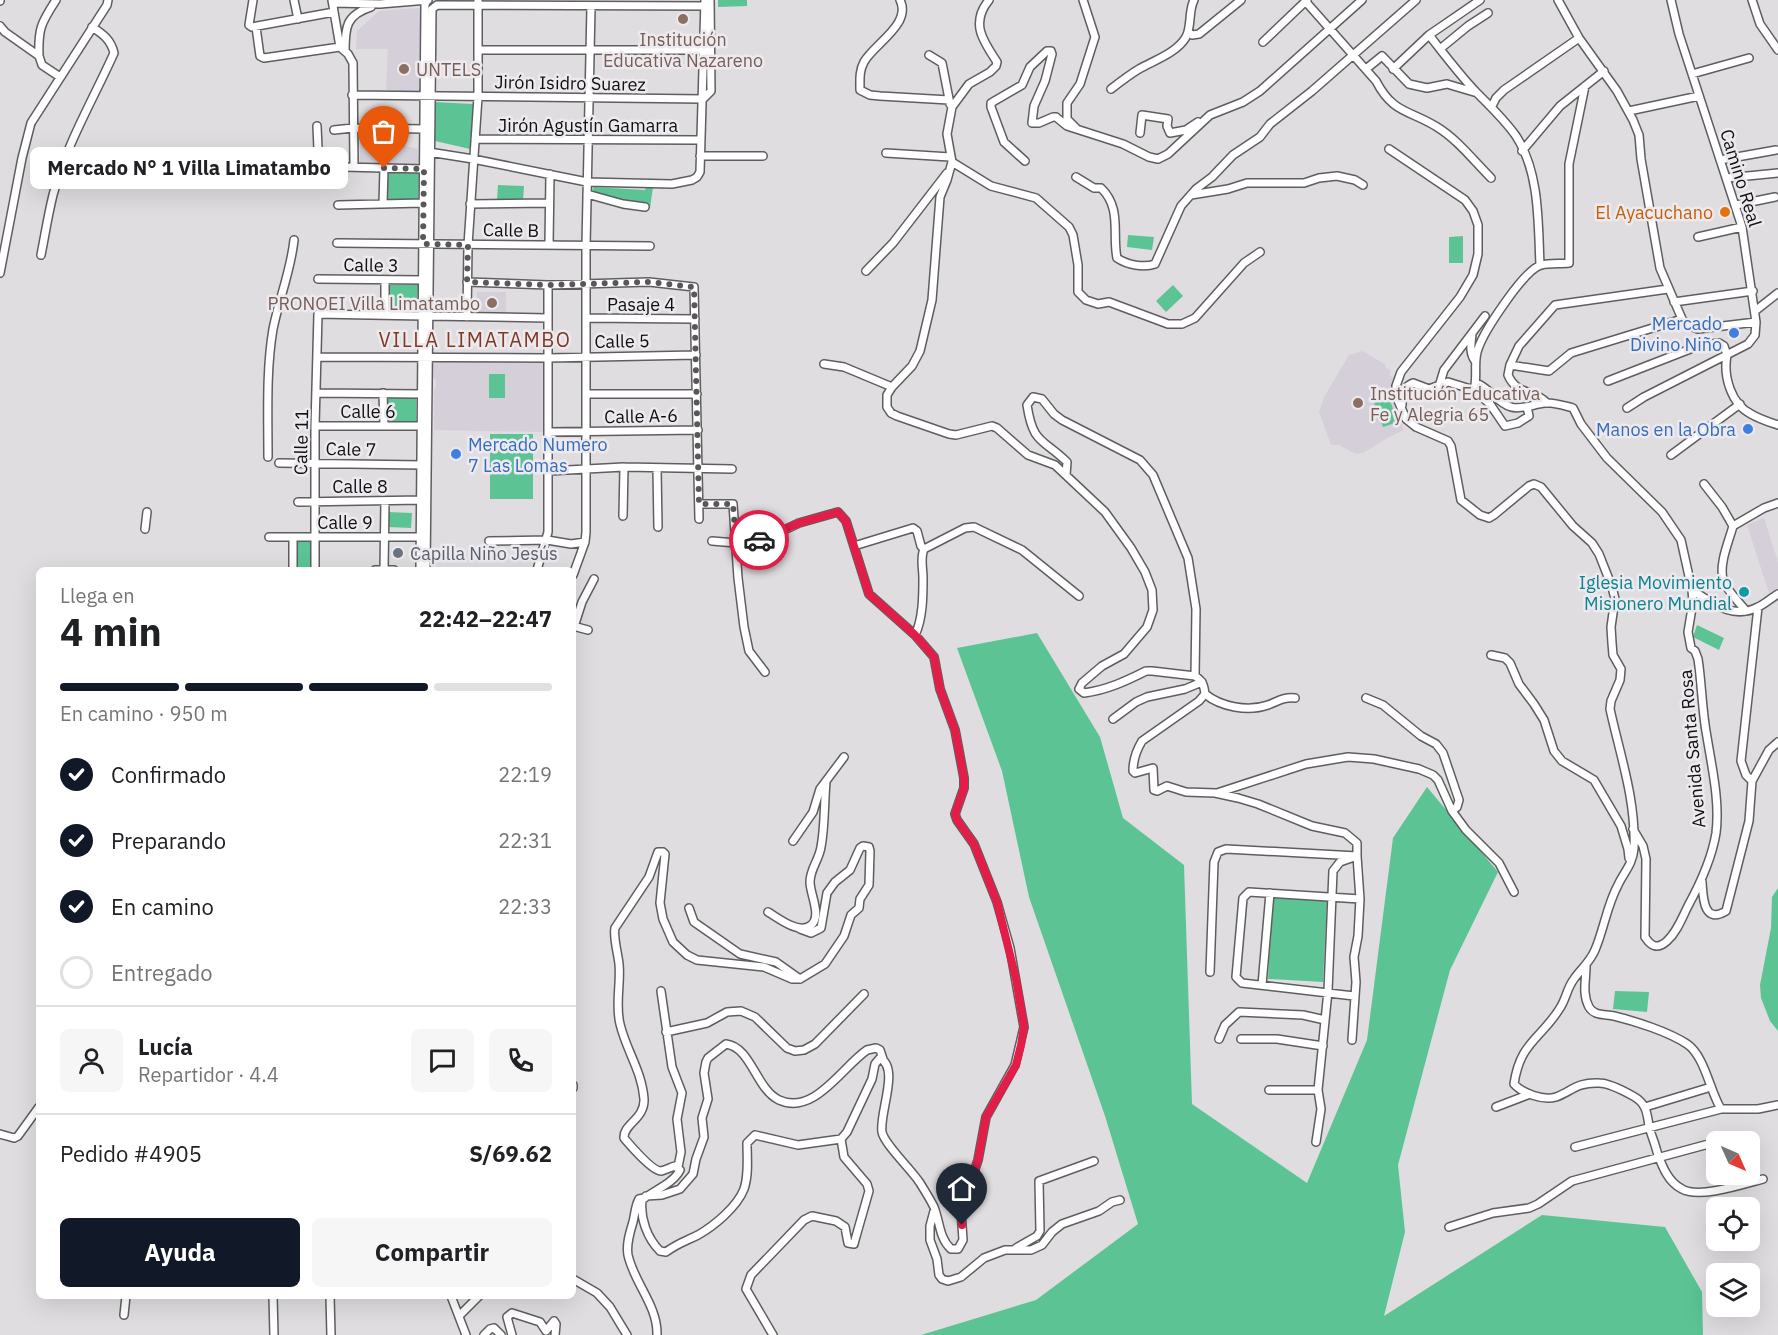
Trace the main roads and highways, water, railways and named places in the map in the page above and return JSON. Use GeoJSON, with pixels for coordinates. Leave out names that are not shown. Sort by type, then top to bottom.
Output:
{"type":"FeatureCollection","features":[{"type":"Feature","properties":{"kind":"place","name":"Institución Educativa Nazareno"},"geometry":{"type":"Point","coordinates":[683,19]}},
{"type":"Feature","properties":{"kind":"place","name":"UNTELS"},"geometry":{"type":"Point","coordinates":[404,69]}},
{"type":"Feature","properties":{"kind":"place","name":"Mercado N° 1 Villa Limatambo"},"geometry":{"type":"Point","coordinates":[384,168]}},
{"type":"Feature","properties":{"kind":"place","name":"El Ayacuchano"},"geometry":{"type":"Point","coordinates":[1725,212]}},
{"type":"Feature","properties":{"kind":"place","name":"PRONOEI Villa Limatambo"},"geometry":{"type":"Point","coordinates":[492,303]}},
{"type":"Feature","properties":{"kind":"place","name":"Mercado Divino Niño"},"geometry":{"type":"Point","coordinates":[1734,333]}},
{"type":"Feature","properties":{"kind":"place","name":"Institución Educativa Fe y Alegria 65"},"geometry":{"type":"Point","coordinates":[1358,403]}},
{"type":"Feature","properties":{"kind":"place","name":"Manos en la Obra"},"geometry":{"type":"Point","coordinates":[1748,429]}},
{"type":"Feature","properties":{"kind":"place","name":"Mercado Numero 7 Las Lomas"},"geometry":{"type":"Point","coordinates":[456,454]}},
{"type":"Feature","properties":{"kind":"place","name":"Capilla Niño Jesús"},"geometry":{"type":"Point","coordinates":[398,553]}},
{"type":"Feature","properties":{"kind":"place","name":"Iglesia Movimiento Misionero Mundial"},"geometry":{"type":"Point","coordinates":[1744,592]}},
{"type":"Feature","properties":{"kind":"district","name":"VILLA LIMATAMBO"},"geometry":{"type":"Point","coordinates":[475,339]}}]}
